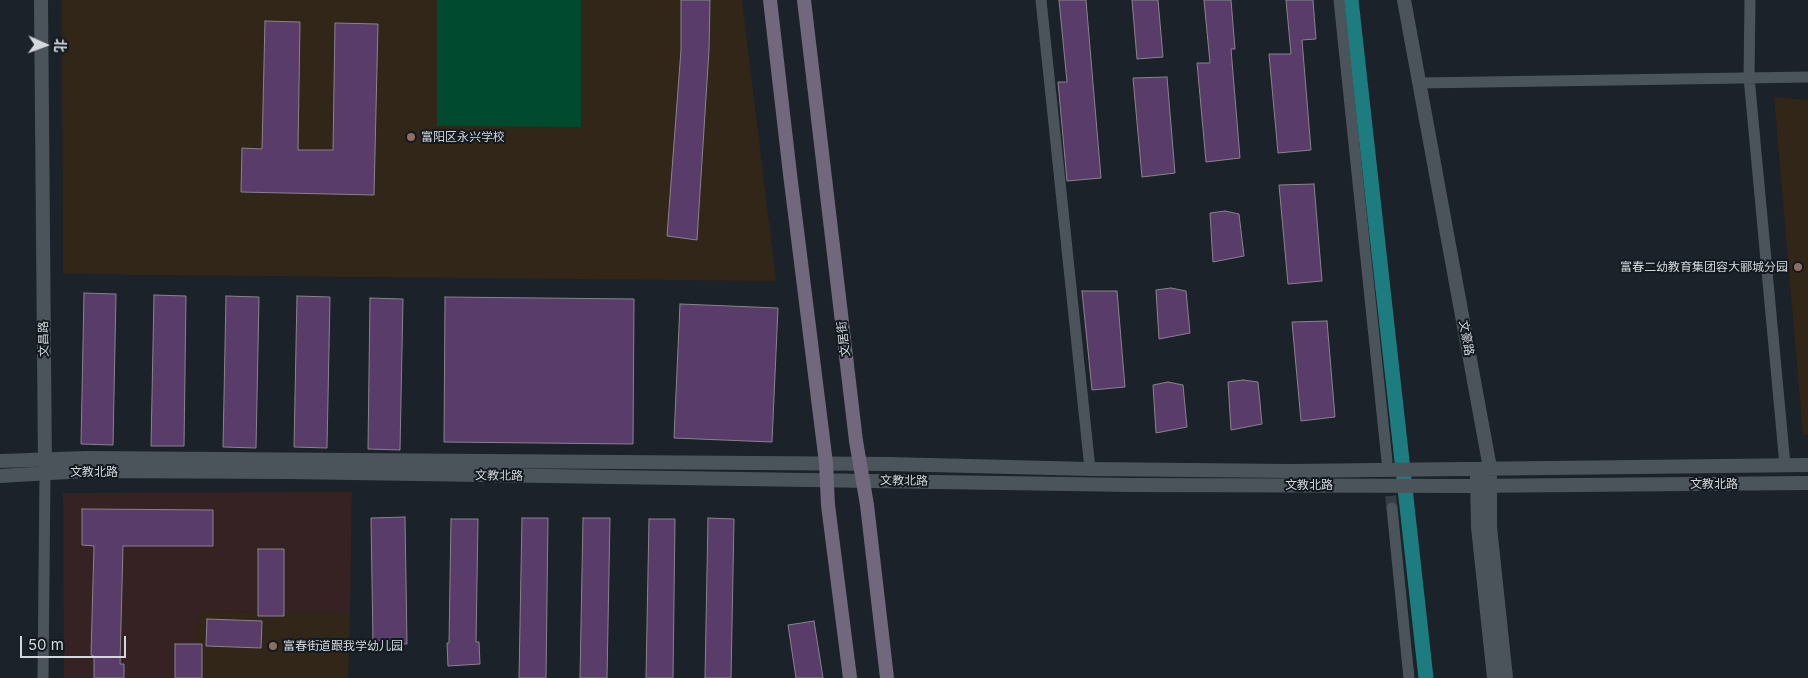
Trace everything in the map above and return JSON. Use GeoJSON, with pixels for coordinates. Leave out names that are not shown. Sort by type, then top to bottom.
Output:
{"type":"FeatureCollection","features":[{"type":"Feature","properties":{"kind":"main road"},"geometry":{"type":"LineString","coordinates":[[770,0],[850,678]]}},
{"type":"Feature","properties":{"kind":"main road","name":"文居街"},"geometry":{"type":"LineString","coordinates":[[804,0],[859,464],[867,505],[887,678]]}},
{"type":"Feature","properties":{"kind":"street","name":"文昌路"},"geometry":{"type":"LineString","coordinates":[[40,0],[45,466],[43,678]]}},
{"type":"Feature","properties":{"kind":"street"},"geometry":{"type":"LineString","coordinates":[[1041,0],[1090,469]]}},
{"type":"Feature","properties":{"kind":"street"},"geometry":{"type":"LineString","coordinates":[[1339,0],[1387,465]]}},
{"type":"Feature","properties":{"kind":"street","name":"文豪路"},"geometry":{"type":"LineString","coordinates":[[1404,0],[1420,83],[1483,468],[1483,486],[1478,526],[1494,678]]}},
{"type":"Feature","properties":{"kind":"street"},"geometry":{"type":"LineString","coordinates":[[1750,0],[1749,77],[1785,465]]}},
{"type":"Feature","properties":{"kind":"street"},"geometry":{"type":"LineString","coordinates":[[1420,83],[1808,77]]}},
{"type":"Feature","properties":{"kind":"street","name":"文教北路"},"geometry":{"type":"LineString","coordinates":[[0,476],[87,458],[826,463],[1290,471],[1387,465],[1427,468],[1808,465]]}},
{"type":"Feature","properties":{"kind":"street","name":"文教北路"},"geometry":{"type":"LineString","coordinates":[[0,461],[45,466],[287,472],[1140,485],[1483,486],[1808,483]]}},
{"type":"Feature","properties":{"kind":"street","name":"文豪路"},"geometry":{"type":"LineString","coordinates":[[1483,486],[1490,526],[1506,678]]}},
{"type":"Feature","properties":{"kind":"street"},"geometry":{"type":"LineString","coordinates":[[1392,508],[1409,678]]}},
{"type":"Feature","properties":{"kind":"shaded area","name":"富阳区永兴学校"},"geometry":{"type":"Polygon","coordinates":[[[62,0],[742,0],[776,281],[63,274],[62,0]]]}},
{"type":"Feature","properties":{"kind":"shaded area","name":"富春二幼教育集团容大郦城分园"},"geometry":{"type":"Polygon","coordinates":[[[1774,97],[1808,100],[1808,435],[1803,435],[1774,97]]]}},
{"type":"Feature","properties":{"kind":"shaded area"},"geometry":{"type":"Polygon","coordinates":[[[352,492],[350,613],[199,611],[197,678],[64,678],[63,493],[352,492]]]}},
{"type":"Feature","properties":{"kind":"shaded area","name":"富春街道跟我学幼儿园"},"geometry":{"type":"Polygon","coordinates":[[[199,611],[350,613],[348,678],[197,678],[199,611]]]}},
{"type":"Feature","properties":{"kind":"green space"},"geometry":{"type":"Polygon","coordinates":[[[437,0],[581,0],[581,127],[437,126],[437,0]]]}},
{"type":"Feature","properties":{"kind":"building"},"geometry":{"type":"Polygon","coordinates":[[[681,0],[710,0],[709,50],[697,240],[667,236],[681,50],[681,0]]]}},
{"type":"Feature","properties":{"kind":"building"},"geometry":{"type":"Polygon","coordinates":[[[1059,0],[1086,0],[1101,178],[1067,181],[1058,82],[1067,82],[1059,0]]]}},
{"type":"Feature","properties":{"kind":"building"},"geometry":{"type":"Polygon","coordinates":[[[1132,0],[1158,0],[1163,57],[1137,59],[1132,0]]]}},
{"type":"Feature","properties":{"kind":"building"},"geometry":{"type":"Polygon","coordinates":[[[1204,0],[1231,0],[1235,49],[1231,49],[1240,158],[1206,162],[1197,63],[1210,63],[1204,0]]]}},
{"type":"Feature","properties":{"kind":"building"},"geometry":{"type":"Polygon","coordinates":[[[1286,0],[1313,0],[1316,39],[1302,40],[1311,150],[1278,153],[1269,54],[1291,54],[1286,0]]]}},
{"type":"Feature","properties":{"kind":"building"},"geometry":{"type":"Polygon","coordinates":[[[265,21],[300,22],[298,150],[333,150],[335,23],[378,24],[374,195],[241,192],[242,148],[262,149],[265,21]]]}},
{"type":"Feature","properties":{"kind":"building"},"geometry":{"type":"Polygon","coordinates":[[[1167,77],[1175,173],[1142,177],[1133,78],[1167,77]]]}},
{"type":"Feature","properties":{"kind":"building"},"geometry":{"type":"Polygon","coordinates":[[[1314,184],[1322,281],[1288,284],[1279,185],[1314,184]]]}},
{"type":"Feature","properties":{"kind":"building"},"geometry":{"type":"Polygon","coordinates":[[[1225,211],[1239,214],[1244,256],[1213,262],[1210,213],[1225,211]]]}},
{"type":"Feature","properties":{"kind":"building"},"geometry":{"type":"Polygon","coordinates":[[[1171,288],[1186,291],[1190,333],[1159,339],[1156,290],[1171,288]]]}},
{"type":"Feature","properties":{"kind":"building"},"geometry":{"type":"Polygon","coordinates":[[[1082,291],[1117,291],[1125,387],[1092,390],[1082,291]]]}},
{"type":"Feature","properties":{"kind":"building"},"geometry":{"type":"Polygon","coordinates":[[[84,293],[116,294],[113,445],[81,444],[84,293]]]}},
{"type":"Feature","properties":{"kind":"building"},"geometry":{"type":"Polygon","coordinates":[[[154,295],[186,296],[184,446],[151,446],[154,295]]]}},
{"type":"Feature","properties":{"kind":"building"},"geometry":{"type":"Polygon","coordinates":[[[226,296],[259,297],[256,448],[223,447],[226,296]]]}},
{"type":"Feature","properties":{"kind":"building"},"geometry":{"type":"Polygon","coordinates":[[[297,296],[330,297],[327,448],[294,447],[297,296]]]}},
{"type":"Feature","properties":{"kind":"building"},"geometry":{"type":"Polygon","coordinates":[[[445,297],[634,299],[633,444],[444,442],[445,297]]]}},
{"type":"Feature","properties":{"kind":"building"},"geometry":{"type":"Polygon","coordinates":[[[370,298],[403,299],[400,450],[368,449],[370,298]]]}},
{"type":"Feature","properties":{"kind":"building"},"geometry":{"type":"Polygon","coordinates":[[[680,304],[778,308],[772,442],[674,438],[680,304]]]}},
{"type":"Feature","properties":{"kind":"building"},"geometry":{"type":"Polygon","coordinates":[[[1327,321],[1335,417],[1301,421],[1292,322],[1327,321]]]}},
{"type":"Feature","properties":{"kind":"building"},"geometry":{"type":"Polygon","coordinates":[[[1243,380],[1258,382],[1262,424],[1231,430],[1228,382],[1243,380]]]}},
{"type":"Feature","properties":{"kind":"building"},"geometry":{"type":"Polygon","coordinates":[[[1168,382],[1183,385],[1187,427],[1156,433],[1153,385],[1168,382]]]}},
{"type":"Feature","properties":{"kind":"building"},"geometry":{"type":"Polygon","coordinates":[[[82,509],[213,510],[213,546],[123,546],[120,664],[124,664],[124,678],[94,678],[94,656],[91,655],[94,546],[82,545],[82,509]]]}},
{"type":"Feature","properties":{"kind":"building"},"geometry":{"type":"Polygon","coordinates":[[[405,517],[407,644],[373,644],[371,518],[405,517]]]}},
{"type":"Feature","properties":{"kind":"building"},"geometry":{"type":"Polygon","coordinates":[[[522,518],[548,518],[546,678],[519,678],[522,518]]]}},
{"type":"Feature","properties":{"kind":"building"},"geometry":{"type":"Polygon","coordinates":[[[583,518],[610,518],[607,678],[580,678],[583,518]]]}},
{"type":"Feature","properties":{"kind":"building"},"geometry":{"type":"Polygon","coordinates":[[[708,518],[734,519],[731,678],[705,678],[708,518]]]}},
{"type":"Feature","properties":{"kind":"building"},"geometry":{"type":"Polygon","coordinates":[[[451,519],[478,519],[476,642],[479,642],[480,664],[448,666],[451,519]]]}},
{"type":"Feature","properties":{"kind":"building"},"geometry":{"type":"Polygon","coordinates":[[[649,519],[675,519],[673,678],[646,678],[649,519]]]}},
{"type":"Feature","properties":{"kind":"building"},"geometry":{"type":"Polygon","coordinates":[[[258,549],[284,549],[284,616],[258,616],[258,549]]]}},
{"type":"Feature","properties":{"kind":"building"},"geometry":{"type":"Polygon","coordinates":[[[207,619],[262,621],[261,648],[206,646],[207,619]]]}},
{"type":"Feature","properties":{"kind":"building"},"geometry":{"type":"Polygon","coordinates":[[[814,621],[823,678],[796,678],[788,625],[814,621]]]}},
{"type":"Feature","properties":{"kind":"building"},"geometry":{"type":"Polygon","coordinates":[[[175,644],[202,644],[202,678],[175,678],[175,644]]]}},
{"type":"Feature","properties":{"kind":"waterway"},"geometry":{"type":"LineString","coordinates":[[1351,0],[1426,678]]}},
{"type":"Feature","properties":{"kind":"tunnel"},"geometry":{"type":"LineString","coordinates":[[1387,463],[1392,508]]}},
{"type":"Feature","properties":{"kind":"place","name":"富阳区永兴学校"},"geometry":{"type":"Point","coordinates":[411,137]}},
{"type":"Feature","properties":{"kind":"place","name":"富春二幼教育集团容大郦城分园"},"geometry":{"type":"Point","coordinates":[1798,267]}},
{"type":"Feature","properties":{"kind":"place","name":"富春街道跟我学幼儿园"},"geometry":{"type":"Point","coordinates":[273,646]}}]}
